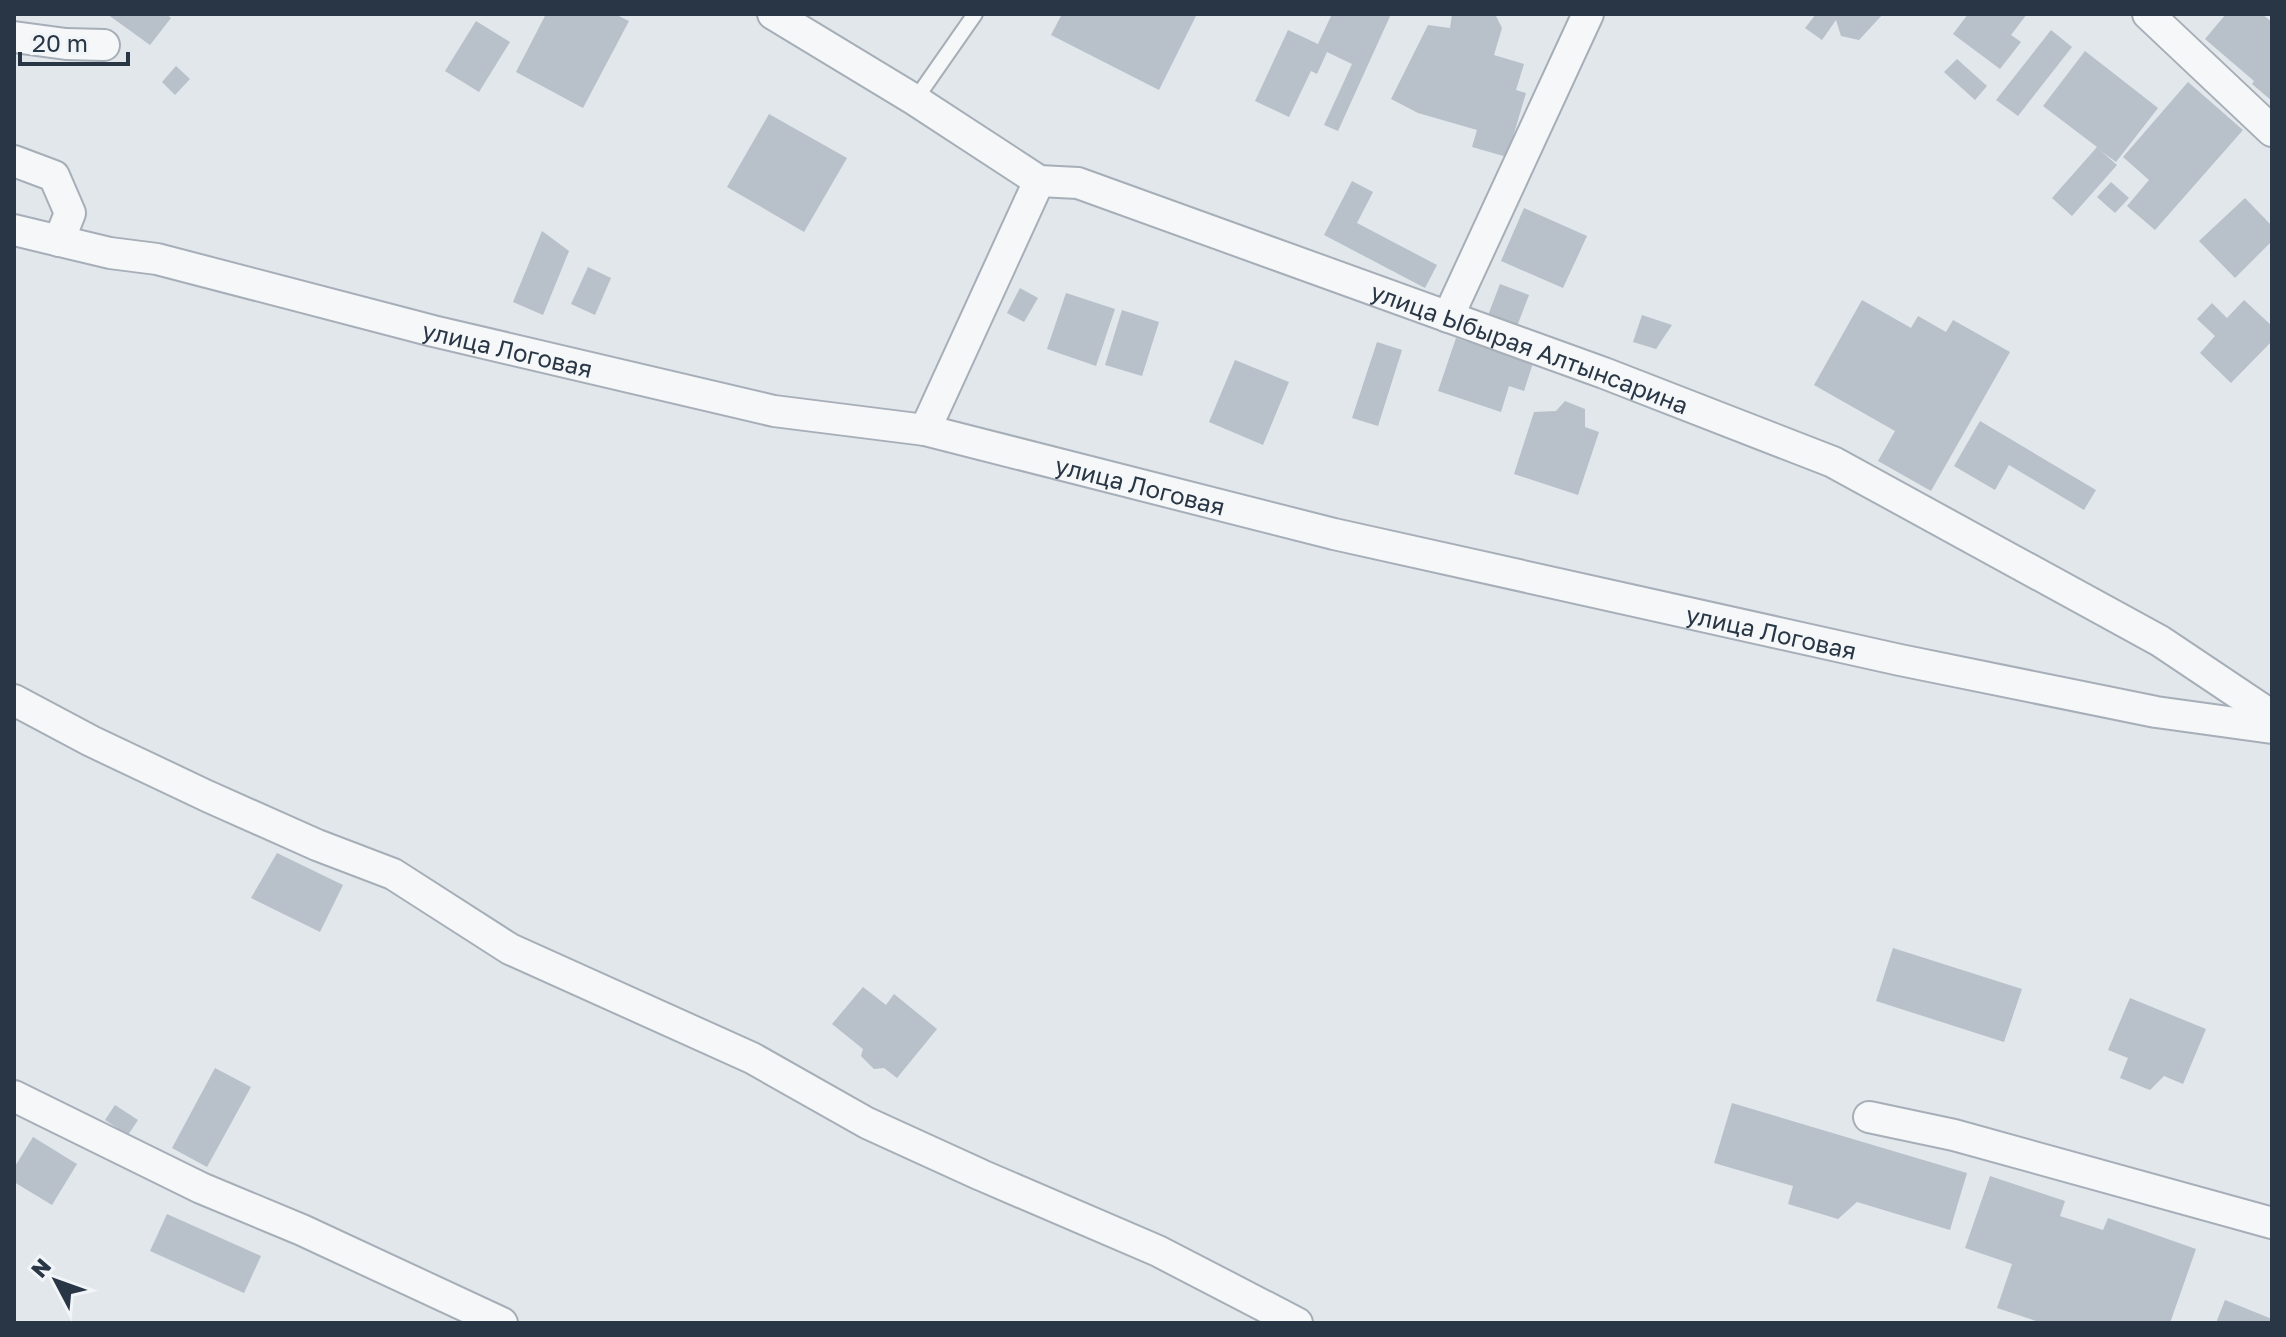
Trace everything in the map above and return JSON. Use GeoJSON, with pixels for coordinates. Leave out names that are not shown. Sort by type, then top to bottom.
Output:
{"type":"FeatureCollection","features":[{"type":"Feature","properties":{"kind":"street","name":"улица Ыбырая Алтынсарина"},"geometry":{"type":"LineString","coordinates":[[773,14],[915,100],[1039,181],[1078,183],[1448,317],[1833,462],[2160,641],[2272,716]]}},
{"type":"Feature","properties":{"kind":"street"},"geometry":{"type":"LineString","coordinates":[[1448,317],[1588,14]]}},
{"type":"Feature","properties":{"kind":"street"},"geometry":{"type":"LineString","coordinates":[[2148,14],[2272,131]]}},
{"type":"Feature","properties":{"kind":"street"},"geometry":{"type":"LineString","coordinates":[[14,37],[104,45]]}},
{"type":"Feature","properties":{"kind":"street"},"geometry":{"type":"LineString","coordinates":[[14,161],[54,176],[70,213],[59,241]]}},
{"type":"Feature","properties":{"kind":"street"},"geometry":{"type":"LineString","coordinates":[[925,430],[1039,181]]}},
{"type":"Feature","properties":{"kind":"street","name":"улица Логовая"},"geometry":{"type":"LineString","coordinates":[[14,230],[110,253],[157,259],[433,331],[774,411],[925,430],[1334,534],[1900,660],[2156,712],[2272,728]]}},
{"type":"Feature","properties":{"kind":"street"},"geometry":{"type":"LineString","coordinates":[[14,700],[91,741],[207,796],[317,845],[393,874],[510,949],[752,1058],[867,1123],[1158,1251],[1297,1323]]}},
{"type":"Feature","properties":{"kind":"street"},"geometry":{"type":"LineString","coordinates":[[14,1096],[201,1188],[302,1230],[502,1323]]}},
{"type":"Feature","properties":{"kind":"street"},"geometry":{"type":"LineString","coordinates":[[1869,1117],[1954,1135],[2272,1223]]}},
{"type":"Feature","properties":{"kind":"lane"},"geometry":{"type":"LineString","coordinates":[[915,100],[975,14]]}},
{"type":"Feature","properties":{"kind":"building"},"geometry":{"type":"Polygon","coordinates":[[[107,14],[166,14],[171,18],[150,45],[107,14]]]}},
{"type":"Feature","properties":{"kind":"building"},"geometry":{"type":"Polygon","coordinates":[[[546,14],[615,14],[629,21],[583,108],[516,72],[546,14]]]}},
{"type":"Feature","properties":{"kind":"building"},"geometry":{"type":"Polygon","coordinates":[[[1062,14],[1197,14],[1159,90],[1051,35],[1062,14]]]}},
{"type":"Feature","properties":{"kind":"building"},"geometry":{"type":"Polygon","coordinates":[[[1332,14],[1391,14],[1338,131],[1324,125],[1352,64],[1327,52],[1317,74],[1311,71],[1289,117],[1255,101],[1288,30],[1318,44],[1332,14]]]}},
{"type":"Feature","properties":{"kind":"building"},"geometry":{"type":"Polygon","coordinates":[[[1452,14],[1495,14],[1502,28],[1494,55],[1524,64],[1516,90],[1526,93],[1507,157],[1472,147],[1477,130],[1418,113],[1391,99],[1428,25],[1450,28],[1452,14]]]}},
{"type":"Feature","properties":{"kind":"building"},"geometry":{"type":"Polygon","coordinates":[[[1816,14],[1883,14],[1859,40],[1841,36],[1836,20],[1822,40],[1805,28],[1816,14]]]}},
{"type":"Feature","properties":{"kind":"building"},"geometry":{"type":"Polygon","coordinates":[[[1968,14],[2027,14],[2011,35],[2021,42],[2000,69],[1953,34],[1968,14]]]}},
{"type":"Feature","properties":{"kind":"building"},"geometry":{"type":"Polygon","coordinates":[[[2226,14],[2262,14],[2272,22],[2272,101],[2252,84],[2254,81],[2205,39],[2226,14]]]}},
{"type":"Feature","properties":{"kind":"building"},"geometry":{"type":"Polygon","coordinates":[[[476,21],[510,42],[479,92],[445,71],[476,21]]]}},
{"type":"Feature","properties":{"kind":"building"},"geometry":{"type":"Polygon","coordinates":[[[2051,30],[2072,47],[2018,116],[1996,100],[2051,30]]]}},
{"type":"Feature","properties":{"kind":"building"},"geometry":{"type":"Polygon","coordinates":[[[2085,51],[2158,108],[2116,162],[2101,151],[2117,165],[2072,216],[2052,198],[2097,147],[2043,106],[2085,51]]]}},
{"type":"Feature","properties":{"kind":"building"},"geometry":{"type":"Polygon","coordinates":[[[1957,59],[1987,86],[1975,100],[1944,72],[1957,59]]]}},
{"type":"Feature","properties":{"kind":"building"},"geometry":{"type":"Polygon","coordinates":[[[176,66],[190,79],[175,95],[162,82],[176,66]]]}},
{"type":"Feature","properties":{"kind":"building"},"geometry":{"type":"Polygon","coordinates":[[[2188,82],[2243,130],[2155,230],[2127,206],[2149,180],[2123,157],[2188,82]]]}},
{"type":"Feature","properties":{"kind":"building"},"geometry":{"type":"Polygon","coordinates":[[[769,114],[847,158],[804,232],[727,187],[769,114]]]}},
{"type":"Feature","properties":{"kind":"building"},"geometry":{"type":"Polygon","coordinates":[[[1352,181],[1373,192],[1357,223],[1437,265],[1425,288],[1324,235],[1352,181]]]}},
{"type":"Feature","properties":{"kind":"building"},"geometry":{"type":"Polygon","coordinates":[[[2111,182],[2129,198],[2115,213],[2097,197],[2111,182]]]}},
{"type":"Feature","properties":{"kind":"building"},"geometry":{"type":"Polygon","coordinates":[[[2245,198],[2272,226],[2272,241],[2235,278],[2199,241],[2245,198]]]}},
{"type":"Feature","properties":{"kind":"building"},"geometry":{"type":"Polygon","coordinates":[[[1524,208],[1587,236],[1563,288],[1501,261],[1524,208]]]}},
{"type":"Feature","properties":{"kind":"building"},"geometry":{"type":"Polygon","coordinates":[[[542,231],[569,251],[543,315],[513,302],[542,231]]]}},
{"type":"Feature","properties":{"kind":"building"},"geometry":{"type":"Polygon","coordinates":[[[588,267],[611,278],[595,315],[571,304],[588,267]]]}},
{"type":"Feature","properties":{"kind":"building"},"geometry":{"type":"Polygon","coordinates":[[[1500,284],[1529,295],[1516,329],[1487,318],[1500,284]]]}},
{"type":"Feature","properties":{"kind":"building"},"geometry":{"type":"Polygon","coordinates":[[[1020,288],[1038,298],[1024,322],[1007,313],[1020,288]]]}},
{"type":"Feature","properties":{"kind":"building"},"geometry":{"type":"Polygon","coordinates":[[[1066,293],[1115,309],[1096,366],[1047,349],[1066,293]]]}},
{"type":"Feature","properties":{"kind":"building"},"geometry":{"type":"Polygon","coordinates":[[[1862,300],[1911,328],[1918,316],[1946,332],[1953,320],[2010,352],[1931,491],[1878,461],[1895,431],[1814,385],[1862,300]]]}},
{"type":"Feature","properties":{"kind":"building"},"geometry":{"type":"Polygon","coordinates":[[[2244,300],[2272,326],[2272,341],[2231,383],[2200,353],[2215,336],[2197,319],[2212,303],[2227,318],[2244,300]]]}},
{"type":"Feature","properties":{"kind":"building"},"geometry":{"type":"Polygon","coordinates":[[[1122,310],[1159,322],[1142,376],[1105,365],[1122,310]]]}},
{"type":"Feature","properties":{"kind":"building"},"geometry":{"type":"Polygon","coordinates":[[[1642,315],[1672,325],[1656,349],[1633,342],[1642,315]]]}},
{"type":"Feature","properties":{"kind":"building"},"geometry":{"type":"Polygon","coordinates":[[[1456,338],[1533,363],[1524,391],[1509,386],[1501,412],[1438,391],[1456,338]]]}},
{"type":"Feature","properties":{"kind":"building"},"geometry":{"type":"Polygon","coordinates":[[[1377,342],[1402,350],[1378,426],[1352,418],[1377,342]]]}},
{"type":"Feature","properties":{"kind":"building"},"geometry":{"type":"Polygon","coordinates":[[[1235,360],[1289,382],[1263,445],[1209,422],[1235,360]]]}},
{"type":"Feature","properties":{"kind":"building"},"geometry":{"type":"Polygon","coordinates":[[[1565,401],[1585,409],[1585,427],[1599,432],[1578,495],[1514,474],[1534,412],[1556,411],[1565,401]]]}},
{"type":"Feature","properties":{"kind":"building"},"geometry":{"type":"Polygon","coordinates":[[[1980,421],[2096,490],[2084,510],[2009,465],[1995,490],[1954,466],[1980,421]]]}},
{"type":"Feature","properties":{"kind":"building"},"geometry":{"type":"Polygon","coordinates":[[[277,853],[343,885],[320,932],[251,898],[277,853]]]}},
{"type":"Feature","properties":{"kind":"building"},"geometry":{"type":"Polygon","coordinates":[[[1893,948],[2022,989],[2004,1042],[1876,1001],[1893,948]]]}},
{"type":"Feature","properties":{"kind":"building"},"geometry":{"type":"Polygon","coordinates":[[[863,987],[886,1005],[894,994],[937,1029],[897,1078],[884,1068],[874,1069],[861,1056],[863,1049],[832,1024],[863,987]]]}},
{"type":"Feature","properties":{"kind":"building"},"geometry":{"type":"Polygon","coordinates":[[[2130,998],[2206,1029],[2183,1084],[2164,1076],[2150,1090],[2120,1078],[2128,1058],[2108,1050],[2130,998]]]}},
{"type":"Feature","properties":{"kind":"building"},"geometry":{"type":"Polygon","coordinates":[[[215,1068],[251,1087],[207,1167],[172,1148],[215,1068]]]}},
{"type":"Feature","properties":{"kind":"building"},"geometry":{"type":"Polygon","coordinates":[[[1732,1103],[1967,1173],[1950,1230],[1857,1202],[1838,1219],[1788,1204],[1793,1186],[1714,1163],[1732,1103]]]}},
{"type":"Feature","properties":{"kind":"building"},"geometry":{"type":"Polygon","coordinates":[[[115,1105],[138,1120],[128,1135],[105,1120],[115,1105]]]}},
{"type":"Feature","properties":{"kind":"building"},"geometry":{"type":"Polygon","coordinates":[[[33,1137],[77,1164],[52,1205],[14,1182],[14,1168],[33,1137]]]}},
{"type":"Feature","properties":{"kind":"building"},"geometry":{"type":"Polygon","coordinates":[[[1990,1176],[2065,1201],[2060,1216],[2103,1230],[2108,1218],[2196,1249],[2170,1323],[2042,1323],[1997,1308],[2012,1264],[1965,1248],[1990,1176]]]}},
{"type":"Feature","properties":{"kind":"building"},"geometry":{"type":"Polygon","coordinates":[[[167,1214],[261,1256],[244,1293],[150,1251],[167,1214]]]}},
{"type":"Feature","properties":{"kind":"building"},"geometry":{"type":"Polygon","coordinates":[[[2225,1300],[2272,1319],[2272,1323],[2216,1323],[2225,1300]]]}}]}
